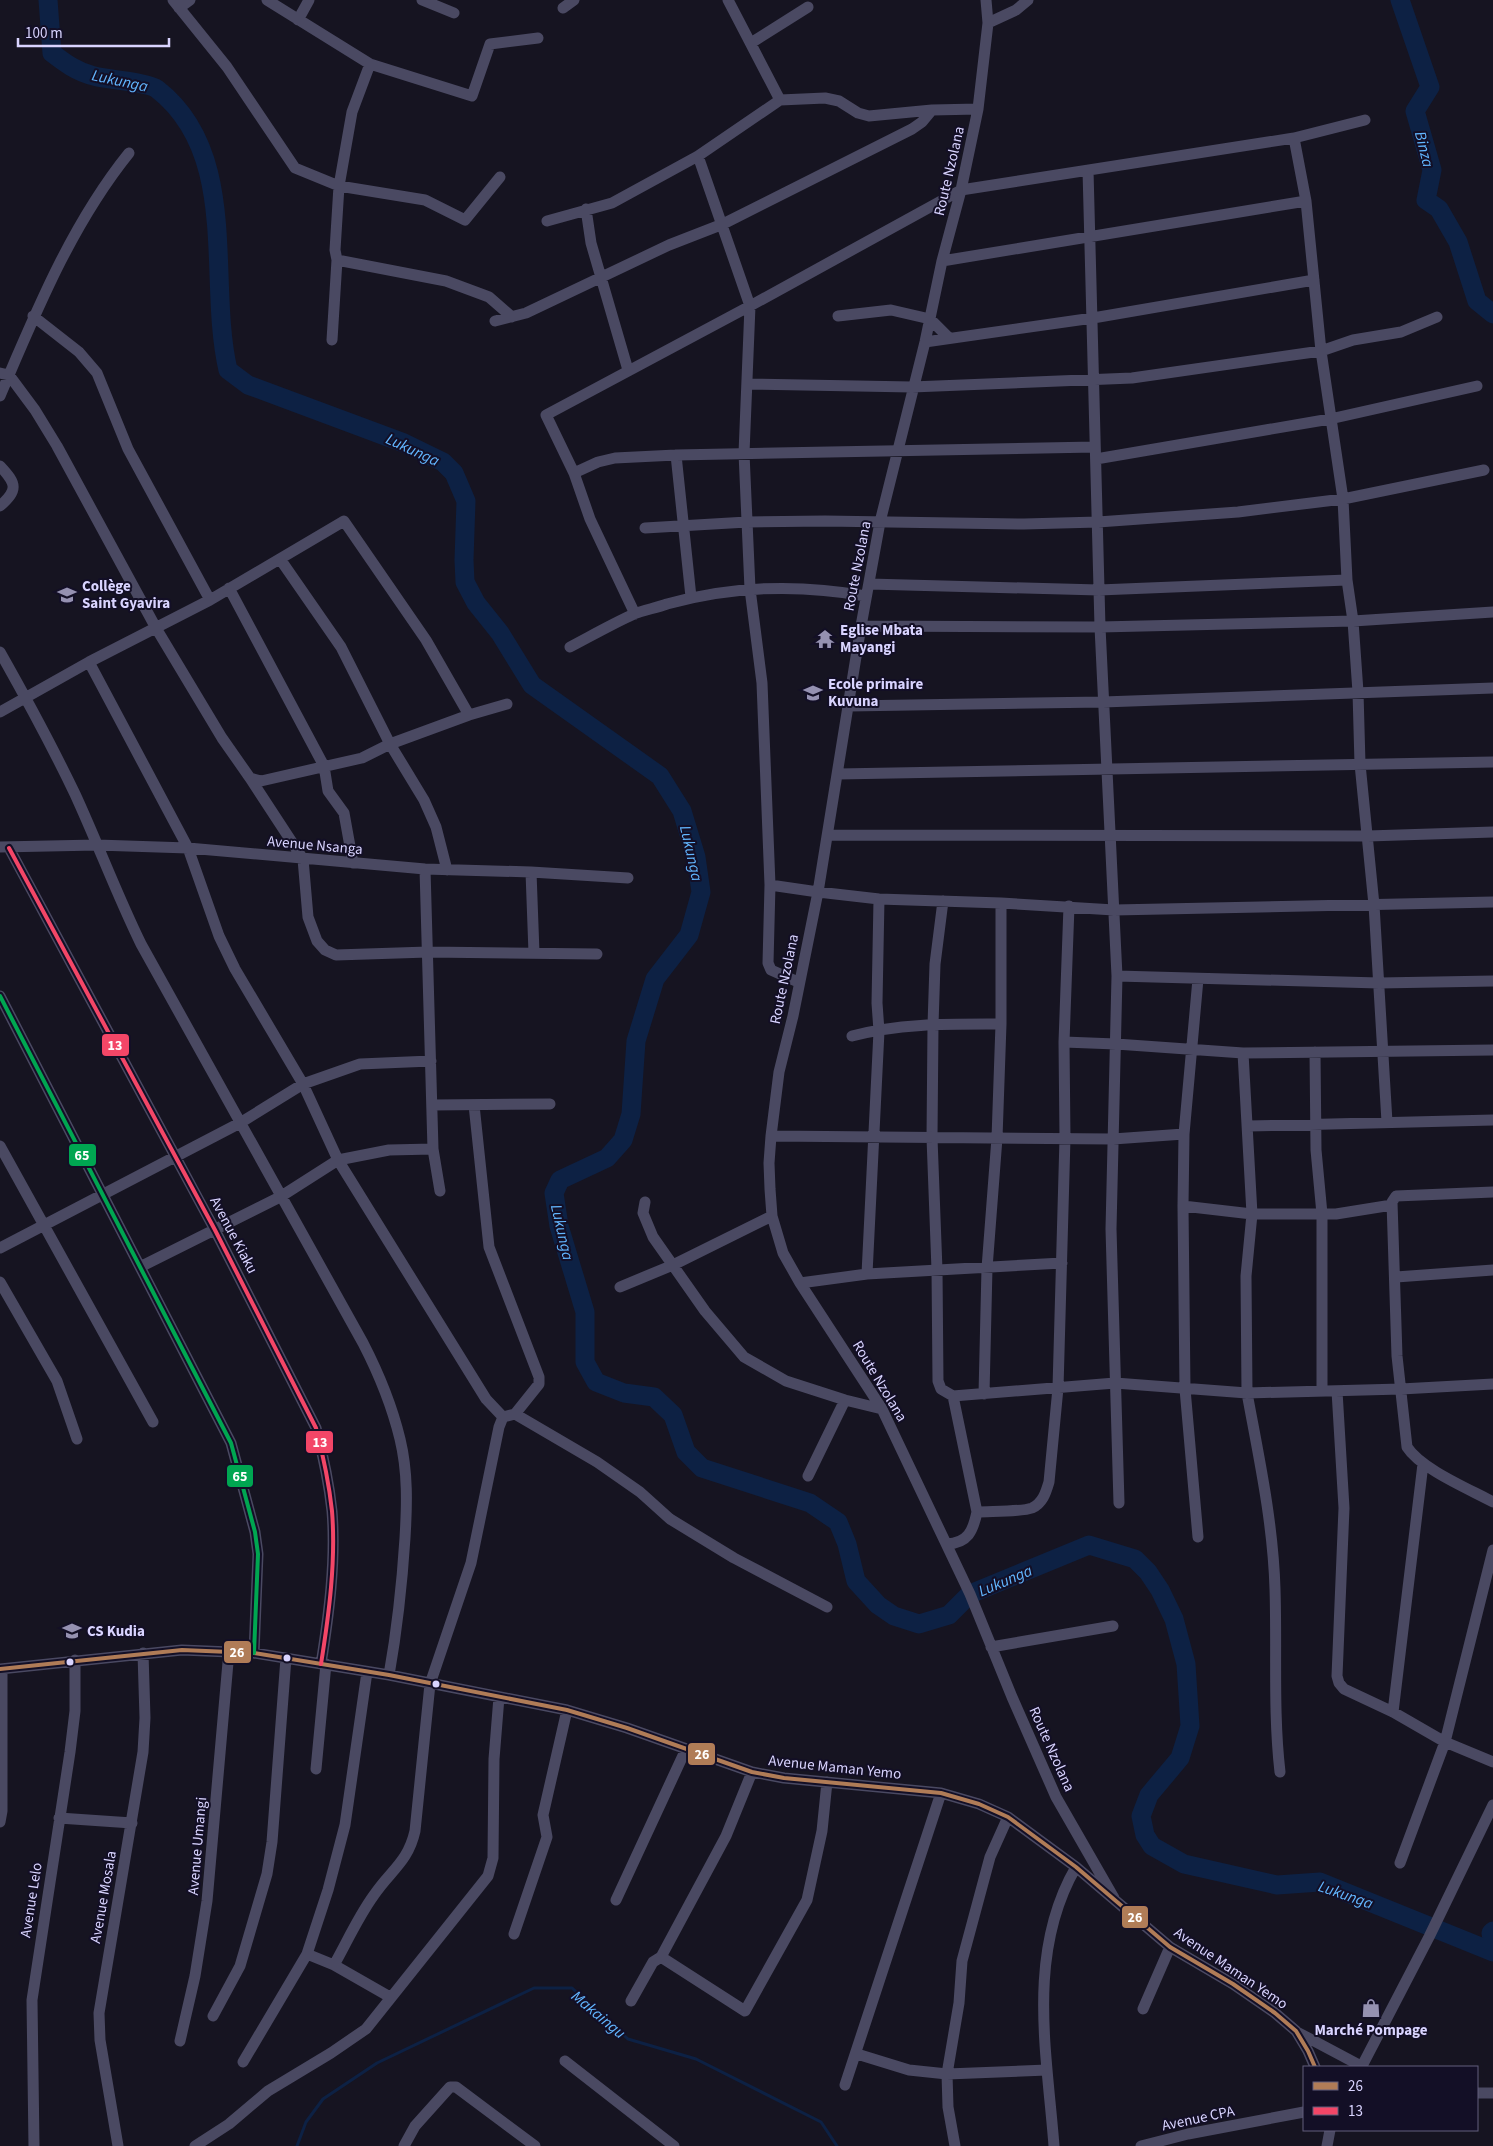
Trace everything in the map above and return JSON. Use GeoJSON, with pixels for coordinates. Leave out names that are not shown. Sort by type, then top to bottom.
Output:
{"type":"FeatureCollection","features":[{"type":"Feature","properties":{"kind":"street"},"geometry":{"type":"LineString","coordinates":[[190,0],[176,4],[227,67],[295,168],[339,186],[425,200],[464,220],[500,177]]}},
{"type":"Feature","properties":{"kind":"street"},"geometry":{"type":"LineString","coordinates":[[266,0],[370,64],[472,96],[490,44],[538,38]]}},
{"type":"Feature","properties":{"kind":"street"},"geometry":{"type":"LineString","coordinates":[[298,20],[308,0]]}},
{"type":"Feature","properties":{"kind":"street"},"geometry":{"type":"LineString","coordinates":[[422,0],[454,13]]}},
{"type":"Feature","properties":{"kind":"street"},"geometry":{"type":"LineString","coordinates":[[563,8],[574,0]]}},
{"type":"Feature","properties":{"kind":"street"},"geometry":{"type":"LineString","coordinates":[[728,0],[780,100]]}},
{"type":"Feature","properties":{"kind":"street","name":"Route Nzolana"},"geometry":{"type":"LineString","coordinates":[[986,0],[988,23],[978,109],[925,342],[912,387],[880,522],[861,626],[818,892],[779,1072],[769,1163],[772,1216],[784,1252],[800,1283],[882,1409],[961,1574],[1056,1797],[1114,1898]]}},
{"type":"Feature","properties":{"kind":"street"},"geometry":{"type":"LineString","coordinates":[[988,23],[1016,10],[1028,0]]}},
{"type":"Feature","properties":{"kind":"street"},"geometry":{"type":"LineString","coordinates":[[750,43],[808,7]]}},
{"type":"Feature","properties":{"kind":"street"},"geometry":{"type":"LineString","coordinates":[[332,340],[339,186],[352,112],[370,64]]}},
{"type":"Feature","properties":{"kind":"street"},"geometry":{"type":"LineString","coordinates":[[547,221],[612,203],[698,156],[780,100],[825,98],[839,101],[858,113],[869,116],[932,110],[978,109]]}},
{"type":"Feature","properties":{"kind":"street"},"geometry":{"type":"LineString","coordinates":[[495,321],[526,313],[669,245],[722,224],[912,129],[922,122],[932,110]]}},
{"type":"Feature","properties":{"kind":"street"},"geometry":{"type":"LineString","coordinates":[[635,614],[590,519],[574,473],[546,415],[961,190],[1294,138],[1365,120]]}},
{"type":"Feature","properties":{"kind":"street"},"geometry":{"type":"LineString","coordinates":[[1294,138],[1306,201],[1320,351],[1343,499],[1347,580],[1353,620],[1358,692],[1360,764],[1374,905],[1387,1122]]}},
{"type":"Feature","properties":{"kind":"street"},"geometry":{"type":"LineString","coordinates":[[0,396],[4,374],[78,227],[98,194],[129,153]]}},
{"type":"Feature","properties":{"kind":"street"},"geometry":{"type":"LineString","coordinates":[[698,156],[750,306],[744,453],[750,589],[762,683],[770,885],[768,963],[771,970],[798,982]]}},
{"type":"Feature","properties":{"kind":"street"},"geometry":{"type":"LineString","coordinates":[[1088,170],[1088,236],[1093,318],[1100,627],[1117,976],[1111,1229],[1118,1503]]}},
{"type":"Feature","properties":{"kind":"street"},"geometry":{"type":"LineString","coordinates":[[942,262],[1088,236],[1306,201]]}},
{"type":"Feature","properties":{"kind":"street"},"geometry":{"type":"LineString","coordinates":[[586,209],[591,243],[628,370]]}},
{"type":"Feature","properties":{"kind":"street"},"geometry":{"type":"LineString","coordinates":[[337,260],[446,281],[489,297],[512,317]]}},
{"type":"Feature","properties":{"kind":"street"},"geometry":{"type":"LineString","coordinates":[[925,342],[1093,318],[1314,280]]}},
{"type":"Feature","properties":{"kind":"street"},"geometry":{"type":"LineString","coordinates":[[838,316],[891,310],[930,319],[949,338]]}},
{"type":"Feature","properties":{"kind":"street"},"geometry":{"type":"LineString","coordinates":[[33,316],[79,352],[97,373],[128,449],[210,600]]}},
{"type":"Feature","properties":{"kind":"street"},"geometry":{"type":"LineString","coordinates":[[747,384],[912,387],[1094,381],[1195,370],[1320,351],[1353,340],[1401,332],[1437,317]]}},
{"type":"Feature","properties":{"kind":"street"},"geometry":{"type":"LineString","coordinates":[[4,374],[35,410],[57,446],[156,628],[222,738],[303,859],[308,917],[317,941],[325,950],[336,955],[428,952],[597,954]]}},
{"type":"Feature","properties":{"kind":"street"},"geometry":{"type":"LineString","coordinates":[[574,473],[598,462],[615,458],[676,455],[897,452],[1096,453],[1330,419],[1476,386]]}},
{"type":"Feature","properties":{"kind":"street"},"geometry":{"type":"LineString","coordinates":[[676,455],[691,597]]}},
{"type":"Feature","properties":{"kind":"street"},"geometry":{"type":"LineString","coordinates":[[0,466],[13,481],[14,489],[11,497],[0,506]]}},
{"type":"Feature","properties":{"kind":"street"},"geometry":{"type":"LineString","coordinates":[[645,528],[747,522],[825,521],[1024,524],[1098,522],[1238,512],[1343,499],[1484,470]]}},
{"type":"Feature","properties":{"kind":"street"},"geometry":{"type":"LineString","coordinates":[[0,712],[89,662],[210,600],[344,521],[426,640],[469,715]]}},
{"type":"Feature","properties":{"kind":"street"},"geometry":{"type":"LineString","coordinates":[[280,559],[341,647],[390,744],[409,773],[436,826],[447,870]]}},
{"type":"Feature","properties":{"kind":"street"},"geometry":{"type":"LineString","coordinates":[[570,647],[635,614],[691,597],[750,589],[1099,590],[1347,580]]}},
{"type":"Feature","properties":{"kind":"street"},"geometry":{"type":"LineString","coordinates":[[229,588],[324,766],[328,791],[344,813],[353,863]]}},
{"type":"Feature","properties":{"kind":"street"},"geometry":{"type":"LineString","coordinates":[[861,626],[1100,627],[1353,620],[1493,612]]}},
{"type":"Feature","properties":{"kind":"street"},"geometry":{"type":"LineString","coordinates":[[0,652],[26,698],[75,794],[118,899],[141,944],[280,1197],[364,1343],[381,1380],[400,1440],[406,1479],[407,1501],[402,1582],[389,1675]]}},
{"type":"Feature","properties":{"kind":"street"},"geometry":{"type":"LineString","coordinates":[[89,662],[188,848],[219,936],[235,969],[303,1084],[338,1160],[486,1399],[503,1417]]}},
{"type":"Feature","properties":{"kind":"street"},"geometry":{"type":"LineString","coordinates":[[849,706],[1103,702],[1493,688]]}},
{"type":"Feature","properties":{"kind":"street"},"geometry":{"type":"LineString","coordinates":[[250,778],[261,781],[362,758],[390,744],[469,715],[507,704]]}},
{"type":"Feature","properties":{"kind":"street"},"geometry":{"type":"LineString","coordinates":[[838,774],[1493,762]]}},
{"type":"Feature","properties":{"kind":"street"},"geometry":{"type":"LineString","coordinates":[[828,835],[1110,834],[1368,836],[1493,832]]}},
{"type":"Feature","properties":{"kind":"street","name":"Avenue Nsanga"},"geometry":{"type":"LineString","coordinates":[[4,848],[97,845],[188,848],[425,869],[531,872],[628,878]]}},
{"type":"Feature","properties":{"kind":"street","name":"Avenue Kiaku"},"geometry":{"type":"LineString","coordinates":[[4,848],[215,1230],[304,1401],[316,1428],[324,1460],[332,1510],[332,1549],[316,1769]]}},
{"type":"Feature","properties":{"kind":"street"},"geometry":{"type":"LineString","coordinates":[[425,869],[433,1149],[440,1191]]}},
{"type":"Feature","properties":{"kind":"street"},"geometry":{"type":"LineString","coordinates":[[531,872],[534,953]]}},
{"type":"Feature","properties":{"kind":"street"},"geometry":{"type":"LineString","coordinates":[[770,885],[879,898],[1068,906],[1114,910],[1493,902]]}},
{"type":"Feature","properties":{"kind":"street"},"geometry":{"type":"LineString","coordinates":[[867,1274],[879,1031],[877,1003],[879,898]]}},
{"type":"Feature","properties":{"kind":"street"},"geometry":{"type":"LineString","coordinates":[[943,901],[935,964],[932,1138],[937,1270],[938,1381],[941,1390],[953,1396],[1115,1383],[1247,1393],[1401,1389],[1493,1384]]}},
{"type":"Feature","properties":{"kind":"street"},"geometry":{"type":"LineString","coordinates":[[984,1394],[987,1268],[997,1138],[1001,1024],[1001,903]]}},
{"type":"Feature","properties":{"kind":"street"},"geometry":{"type":"LineString","coordinates":[[977,1512],[1032,1508],[1041,1502],[1046,1494],[1053,1451],[1058,1388],[1062,1263],[1065,1138],[1064,1042],[1068,906]]}},
{"type":"Feature","properties":{"kind":"street"},"geometry":{"type":"LineString","coordinates":[[1117,976],[1379,983],[1493,981]]}},
{"type":"Feature","properties":{"kind":"street"},"geometry":{"type":"LineString","coordinates":[[1198,979],[1184,1134],[1183,1206],[1185,1389],[1198,1537]]}},
{"type":"Feature","properties":{"kind":"street"},"geometry":{"type":"LineString","coordinates":[[0,996],[231,1443],[255,1532],[258,1554],[254,1653]]}},
{"type":"Feature","properties":{"kind":"street"},"geometry":{"type":"LineString","coordinates":[[852,1036],[933,1025],[1001,1024]]}},
{"type":"Feature","properties":{"kind":"street"},"geometry":{"type":"LineString","coordinates":[[1064,1042],[1243,1053],[1493,1050]]}},
{"type":"Feature","properties":{"kind":"street"},"geometry":{"type":"LineString","coordinates":[[1314,1052],[1316,1126],[1322,1214],[1322,1391]]}},
{"type":"Feature","properties":{"kind":"street"},"geometry":{"type":"LineString","coordinates":[[1243,1053],[1252,1214],[1246,1276],[1247,1393],[1271,1525],[1275,1588],[1276,1734],[1280,1772]]}},
{"type":"Feature","properties":{"kind":"street"},"geometry":{"type":"LineString","coordinates":[[0,1248],[240,1123],[303,1084],[360,1064],[431,1061]]}},
{"type":"Feature","properties":{"kind":"street"},"geometry":{"type":"LineString","coordinates":[[432,1105],[550,1104]]}},
{"type":"Feature","properties":{"kind":"street"},"geometry":{"type":"LineString","coordinates":[[474,1105],[489,1247],[539,1377],[539,1384],[515,1414],[503,1417]]}},
{"type":"Feature","properties":{"kind":"street"},"geometry":{"type":"LineString","coordinates":[[1248,1126],[1316,1126],[1387,1122],[1493,1120]]}},
{"type":"Feature","properties":{"kind":"street"},"geometry":{"type":"LineString","coordinates":[[771,1136],[1114,1138],[1184,1134]]}},
{"type":"Feature","properties":{"kind":"street"},"geometry":{"type":"LineString","coordinates":[[0,1146],[152,1422]]}},
{"type":"Feature","properties":{"kind":"street"},"geometry":{"type":"LineString","coordinates":[[140,1267],[280,1197],[338,1160],[389,1150],[433,1149]]}},
{"type":"Feature","properties":{"kind":"street"},"geometry":{"type":"LineString","coordinates":[[1493,1192],[1396,1196],[1392,1198],[1397,1356],[1404,1436],[1407,1447],[1412,1456],[1423,1464],[1493,1502]]}},
{"type":"Feature","properties":{"kind":"street"},"geometry":{"type":"LineString","coordinates":[[645,1202],[643,1213],[653,1237],[710,1317],[744,1357],[786,1380],[845,1400],[882,1409]]}},
{"type":"Feature","properties":{"kind":"street"},"geometry":{"type":"LineString","coordinates":[[1183,1206],[1252,1214],[1348,1214],[1392,1205]]}},
{"type":"Feature","properties":{"kind":"street"},"geometry":{"type":"LineString","coordinates":[[620,1288],[673,1265],[772,1216]]}},
{"type":"Feature","properties":{"kind":"street"},"geometry":{"type":"LineString","coordinates":[[800,1283],[867,1274],[1062,1263]]}},
{"type":"Feature","properties":{"kind":"street"},"geometry":{"type":"LineString","coordinates":[[1396,1277],[1493,1270]]}},
{"type":"Feature","properties":{"kind":"street"},"geometry":{"type":"LineString","coordinates":[[0,1282],[57,1381],[77,1439]]}},
{"type":"Feature","properties":{"kind":"street"},"geometry":{"type":"LineString","coordinates":[[1337,1391],[1344,1508],[1337,1676],[1339,1683],[1344,1689],[1394,1712],[1445,1742],[1493,1762]]}},
{"type":"Feature","properties":{"kind":"street"},"geometry":{"type":"LineString","coordinates":[[947,1544],[955,1543],[968,1537],[974,1528],[977,1512],[953,1396]]}},
{"type":"Feature","properties":{"kind":"street"},"geometry":{"type":"LineString","coordinates":[[808,1476],[845,1400]]}},
{"type":"Feature","properties":{"kind":"street"},"geometry":{"type":"LineString","coordinates":[[515,1414],[597,1462],[640,1492],[678,1524],[734,1558],[827,1607]]}},
{"type":"Feature","properties":{"kind":"street"},"geometry":{"type":"LineString","coordinates":[[334,1965],[374,1894],[406,1856],[411,1846],[415,1830],[430,1684],[471,1563],[499,1427],[503,1417]]}},
{"type":"Feature","properties":{"kind":"street"},"geometry":{"type":"LineString","coordinates":[[1394,1712],[1423,1464]]}},
{"type":"Feature","properties":{"kind":"street"},"geometry":{"type":"LineString","coordinates":[[1400,1863],[1445,1742],[1493,1550]]}},
{"type":"Feature","properties":{"kind":"street"},"geometry":{"type":"LineString","coordinates":[[991,1647],[1113,1626]]}},
{"type":"Feature","properties":{"kind":"street","name":"Avenue Maman Yemo"},"geometry":{"type":"LineString","coordinates":[[1,1669],[182,1650],[254,1653],[389,1675],[567,1710],[627,1728],[752,1772],[784,1778],[941,1793],[979,1804],[1008,1818],[1076,1867],[1170,1947],[1232,1984],[1275,2013],[1296,2032],[1315,2066]]}},
{"type":"Feature","properties":{"kind":"street","name":"Avenue Umangi"},"geometry":{"type":"LineString","coordinates":[[180,2041],[195,1976],[207,1901],[229,1651]]}},
{"type":"Feature","properties":{"kind":"street","name":"Avenue Mosala"},"geometry":{"type":"LineString","coordinates":[[118,2146],[100,2040],[99,2012],[143,1752],[145,1718],[143,1653]]}},
{"type":"Feature","properties":{"kind":"street"},"geometry":{"type":"LineString","coordinates":[[213,2016],[240,1966],[267,1874],[272,1842],[286,1658]]}},
{"type":"Feature","properties":{"kind":"street","name":"Avenue Lelo"},"geometry":{"type":"LineString","coordinates":[[34,2146],[32,2000],[75,1711],[75,1660]]}},
{"type":"Feature","properties":{"kind":"street"},"geometry":{"type":"LineString","coordinates":[[0,1822],[2,1811],[1,1669]]}},
{"type":"Feature","properties":{"kind":"street"},"geometry":{"type":"LineString","coordinates":[[243,2062],[307,1954],[328,1890],[345,1825],[367,1672]]}},
{"type":"Feature","properties":{"kind":"street"},"geometry":{"type":"LineString","coordinates":[[195,2146],[229,2124],[268,2091],[366,2029],[481,1886],[491,1870],[494,1759],[499,1696]]}},
{"type":"Feature","properties":{"kind":"street"},"geometry":{"type":"LineString","coordinates":[[514,1934],[547,1837],[543,1815],[567,1710]]}},
{"type":"Feature","properties":{"kind":"street"},"geometry":{"type":"LineString","coordinates":[[616,1900],[686,1750]]}},
{"type":"Feature","properties":{"kind":"street"},"geometry":{"type":"LineString","coordinates":[[631,2001],[653,1962],[661,1957],[726,1836],[752,1772]]}},
{"type":"Feature","properties":{"kind":"street"},"geometry":{"type":"LineString","coordinates":[[661,1957],[745,2011],[807,1900],[822,1831],[828,1782]]}},
{"type":"Feature","properties":{"kind":"street"},"geometry":{"type":"LineString","coordinates":[[845,2085],[857,2054],[941,1793]]}},
{"type":"Feature","properties":{"kind":"street"},"geometry":{"type":"LineString","coordinates":[[1363,2066],[1429,1938],[1493,1805]]}},
{"type":"Feature","properties":{"kind":"street"},"geometry":{"type":"LineString","coordinates":[[59,1818],[132,1823]]}},
{"type":"Feature","properties":{"kind":"street"},"geometry":{"type":"LineString","coordinates":[[955,2146],[948,2107],[947,2074],[959,2003],[962,1962],[990,1857],[1008,1818]]}},
{"type":"Feature","properties":{"kind":"street"},"geometry":{"type":"LineString","coordinates":[[1054,2146],[1047,2070],[1043,1993],[1050,1929],[1059,1903],[1076,1867]]}},
{"type":"Feature","properties":{"kind":"street"},"geometry":{"type":"LineString","coordinates":[[1143,2009],[1170,1947]]}},
{"type":"Feature","properties":{"kind":"street"},"geometry":{"type":"LineString","coordinates":[[307,1954],[334,1965],[390,1997]]}},
{"type":"Feature","properties":{"kind":"street"},"geometry":{"type":"LineString","coordinates":[[1296,2032],[1360,2066]]}},
{"type":"Feature","properties":{"kind":"street"},"geometry":{"type":"LineString","coordinates":[[857,2054],[909,2070],[947,2074],[1047,2070]]}},
{"type":"Feature","properties":{"kind":"street"},"geometry":{"type":"LineString","coordinates":[[565,2061],[674,2146]]}},
{"type":"Feature","properties":{"kind":"street"},"geometry":{"type":"LineString","coordinates":[[404,2146],[415,2126],[450,2087],[456,2087],[535,2146]]}},
{"type":"Feature","properties":{"kind":"street"},"geometry":{"type":"LineString","coordinates":[[1478,2093],[1493,2093]]}},
{"type":"Feature","properties":{"kind":"street"},"geometry":{"type":"LineString","coordinates":[[1261,2120],[1303,2107]]}},
{"type":"Feature","properties":{"kind":"street"},"geometry":{"type":"LineString","coordinates":[[1261,2120],[1303,2113]]}},
{"type":"Feature","properties":{"kind":"street","name":"Avenue CPA"},"geometry":{"type":"LineString","coordinates":[[1141,2146],[1261,2120]]}},
{"type":"Feature","properties":{"kind":"street"},"geometry":{"type":"LineString","coordinates":[[1327,2146],[1330,2131]]}},
{"type":"Feature","properties":{"kind":"waterway","name":"Lukunga"},"geometry":{"type":"LineString","coordinates":[[48,0],[52,53],[82,72],[157,89],[183,116],[201,148],[211,183],[216,220],[222,335],[228,370],[248,385],[404,443],[443,462],[454,473],[466,501],[465,582],[476,603],[500,633],[532,685],[660,776],[682,811],[696,857],[701,892],[689,935],[655,979],[636,1041],[631,1114],[623,1140],[607,1158],[560,1180],[554,1193],[559,1226],[585,1312],[585,1362],[596,1382],[624,1393],[654,1397],[673,1415],[686,1452],[702,1468],[810,1503],[838,1522],[847,1544],[856,1581],[878,1605],[894,1616],[919,1624],[949,1615],[970,1594],[1089,1545],[1135,1559],[1148,1572],[1160,1590],[1174,1619],[1186,1664],[1190,1726],[1180,1758],[1149,1795],[1141,1816],[1145,1835],[1152,1846],[1184,1864],[1277,1885],[1320,1882],[1493,1952]]}},
{"type":"Feature","properties":{"kind":"waterway","name":"Binza"},"geometry":{"type":"LineString","coordinates":[[1400,0],[1430,87],[1415,111],[1432,170],[1426,200],[1439,209],[1458,242],[1477,301],[1493,314]]}},
{"type":"Feature","properties":{"kind":"waterway","name":"Binza"},"geometry":{"type":"LineString","coordinates":[[1493,1931],[1491,1933],[1493,1945]]}},
{"type":"Feature","properties":{"kind":"waterway","name":"Makaingu"},"geometry":{"type":"LineString","coordinates":[[297,2146],[306,2122],[323,2099],[377,2063],[534,1988],[572,1988],[628,2039],[696,2059],[821,2122],[837,2146]]}},
{"type":"Feature","properties":{"kind":"transit line","name":"13"},"geometry":{"type":"LineString","coordinates":[[9,848],[215,1230],[316,1428],[329,1490],[333,1530],[331,1588],[321,1664]]}},
{"type":"Feature","properties":{"kind":"transit line","name":"65"},"geometry":{"type":"LineString","coordinates":[[0,996],[231,1443],[255,1532],[258,1554],[254,1653]]}},
{"type":"Feature","properties":{"kind":"transit line","name":"26"},"geometry":{"type":"LineString","coordinates":[[0,1669],[182,1650],[254,1653],[389,1675],[567,1710],[627,1728],[752,1772],[784,1778],[941,1793],[979,1804],[1008,1817],[1076,1867],[1170,1947],[1233,1984],[1275,2013],[1296,2031],[1315,2066]]}},
{"type":"Feature","properties":{"kind":"place","name":"Collège Saint Gyavira"},"geometry":{"type":"Point","coordinates":[67,595]}},
{"type":"Feature","properties":{"kind":"place","name":"Eglise Mbata Mayangi"},"geometry":{"type":"Point","coordinates":[825,639]}},
{"type":"Feature","properties":{"kind":"place","name":"Ecole primaire Kuvuna"},"geometry":{"type":"Point","coordinates":[813,693]}},
{"type":"Feature","properties":{"kind":"place","name":"CS Kudia"},"geometry":{"type":"Point","coordinates":[72,1631]}},
{"type":"Feature","properties":{"kind":"place","name":"Marché Pompage"},"geometry":{"type":"Point","coordinates":[1371,2008]}}]}
